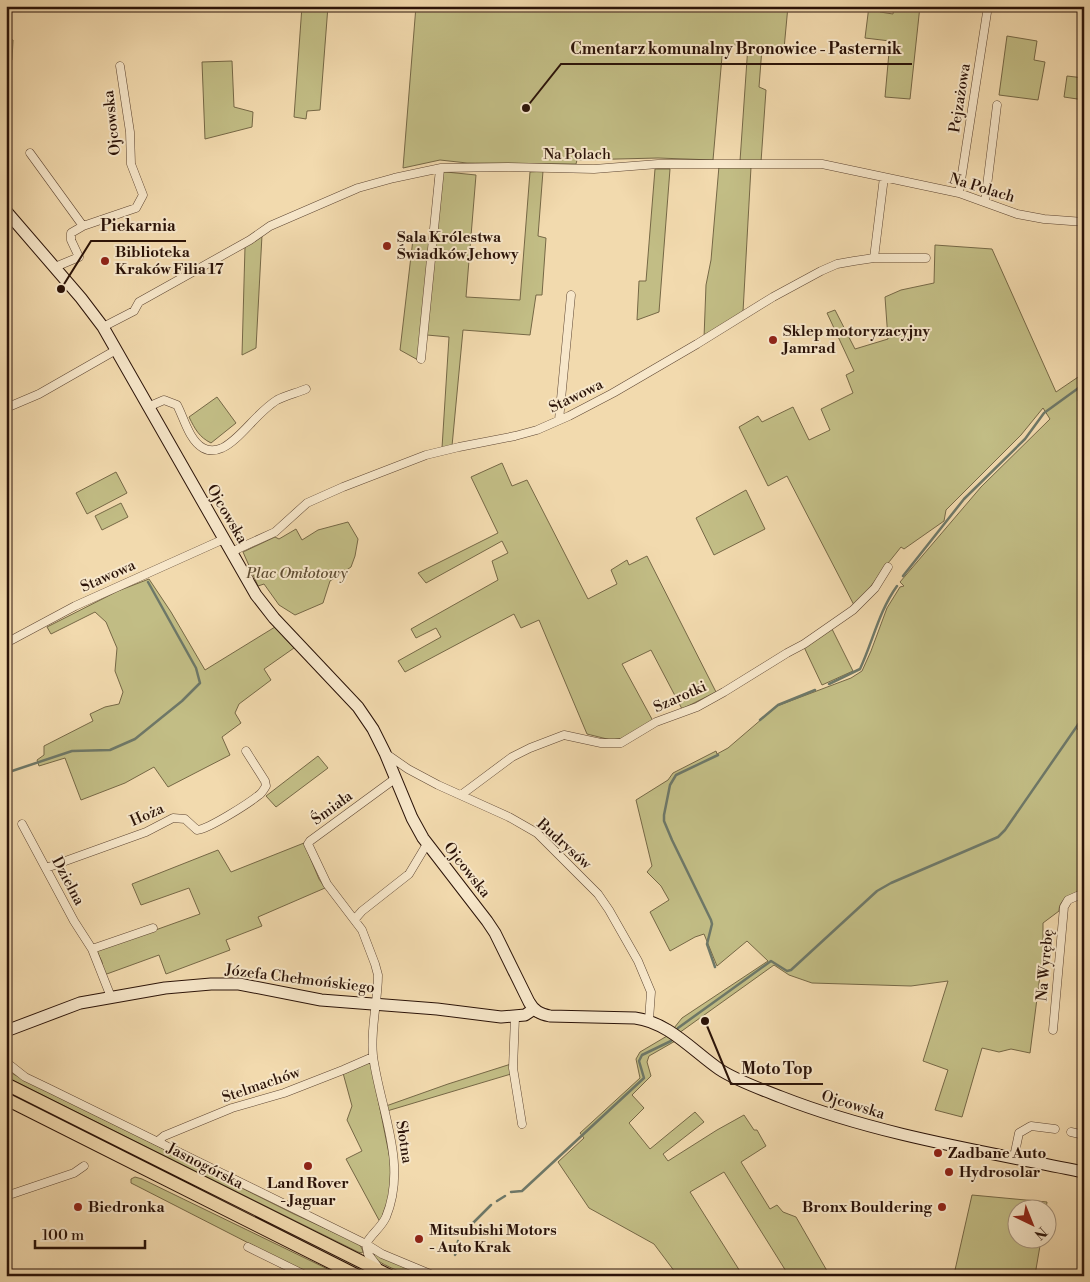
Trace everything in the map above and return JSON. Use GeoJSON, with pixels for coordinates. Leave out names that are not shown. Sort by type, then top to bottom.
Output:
{"type":"FeatureCollection","features":[{"type":"Feature","properties":{"kind":"main road","name":"Jasnogórska"},"geometry":{"type":"LineString","coordinates":[[6,1084],[386,1274]]}},
{"type":"Feature","properties":{"kind":"main road","name":"Jasnogórska"},"geometry":{"type":"LineString","coordinates":[[6,1099],[358,1276]]}},
{"type":"Feature","properties":{"kind":"street","name":"Pejzażowa"},"geometry":{"type":"LineString","coordinates":[[959,193],[988,6]]}},
{"type":"Feature","properties":{"kind":"street","name":"Ojcowska"},"geometry":{"type":"LineString","coordinates":[[83,226],[136,208],[144,195],[131,164],[128,118],[120,66]]}},
{"type":"Feature","properties":{"kind":"street"},"geometry":{"type":"LineString","coordinates":[[985,202],[997,105]]}},
{"type":"Feature","properties":{"kind":"street"},"geometry":{"type":"LineString","coordinates":[[30,153],[83,226],[71,233],[71,240],[79,257],[55,268]]}},
{"type":"Feature","properties":{"kind":"street","name":"Na Polach"},"geometry":{"type":"LineString","coordinates":[[103,327],[134,311],[139,302],[250,240],[270,226],[358,188],[394,178],[440,169],[508,167],[594,169],[658,164],[822,164],[959,193],[1017,214],[1044,219],[1084,222]]}},
{"type":"Feature","properties":{"kind":"street"},"geometry":{"type":"LineString","coordinates":[[421,359],[440,169]]}},
{"type":"Feature","properties":{"kind":"street"},"geometry":{"type":"LineString","coordinates":[[874,258],[884,177]]}},
{"type":"Feature","properties":{"kind":"street","name":"Ojcowska"},"geometry":{"type":"LineString","coordinates":[[6,211],[103,327],[150,406],[231,552],[266,609],[358,707],[373,729],[412,818],[427,844],[495,933],[534,1009],[550,1016],[649,1020],[674,1034],[720,1070],[802,1105],[864,1125],[1084,1172]]}},
{"type":"Feature","properties":{"kind":"street","name":"Stawowa"},"geometry":{"type":"LineString","coordinates":[[231,552],[275,532],[307,503],[343,487],[426,455],[515,436],[537,430],[558,420],[613,393],[757,306],[818,272],[837,264],[874,258],[926,258]]}},
{"type":"Feature","properties":{"kind":"street"},"geometry":{"type":"LineString","coordinates":[[558,420],[571,295]]}},
{"type":"Feature","properties":{"kind":"street"},"geometry":{"type":"LineString","coordinates":[[6,408],[39,394],[116,350]]}},
{"type":"Feature","properties":{"kind":"street"},"geometry":{"type":"LineString","coordinates":[[150,406],[164,400],[177,405],[193,438],[203,448],[214,450],[222,448],[278,400],[306,389]]}},
{"type":"Feature","properties":{"kind":"street","name":"Stawowa"},"geometry":{"type":"LineString","coordinates":[[6,643],[75,606],[224,539]]}},
{"type":"Feature","properties":{"kind":"street","name":"Szarotki"},"geometry":{"type":"LineString","coordinates":[[462,795],[512,757],[530,748],[564,735],[601,743],[621,743],[656,722],[697,706],[724,692],[804,644],[853,610],[875,588],[888,567]]}},
{"type":"Feature","properties":{"kind":"street","name":"Hoża"},"geometry":{"type":"LineString","coordinates":[[46,868],[146,832],[173,818],[185,819],[198,830],[216,821],[261,794],[266,786],[265,780],[246,751]]}},
{"type":"Feature","properties":{"kind":"street","name":"Budrysów"},"geometry":{"type":"LineString","coordinates":[[385,753],[423,777],[508,817],[537,833],[598,894],[609,910],[645,976],[651,992],[649,1020]]}},
{"type":"Feature","properties":{"kind":"street","name":"Śmiała"},"geometry":{"type":"LineString","coordinates":[[376,1004],[378,986],[375,964],[362,930],[327,884],[308,844],[396,778]]}},
{"type":"Feature","properties":{"kind":"street","name":"Dzielna"},"geometry":{"type":"LineString","coordinates":[[22,824],[74,921],[92,949],[111,997]]}},
{"type":"Feature","properties":{"kind":"street"},"geometry":{"type":"LineString","coordinates":[[355,920],[362,911],[409,874],[427,844]]}},
{"type":"Feature","properties":{"kind":"street","name":"Na Wyrębę"},"geometry":{"type":"LineString","coordinates":[[1053,1030],[1066,902],[1084,893]]}},
{"type":"Feature","properties":{"kind":"street"},"geometry":{"type":"LineString","coordinates":[[92,949],[153,928]]}},
{"type":"Feature","properties":{"kind":"street","name":"Józefa Chełmońskiego"},"geometry":{"type":"LineString","coordinates":[[6,1031],[68,1007],[111,997],[166,988],[211,984],[239,984],[320,1000],[501,1017],[525,1015],[534,1009]]}},
{"type":"Feature","properties":{"kind":"street","name":"Słotna"},"geometry":{"type":"LineString","coordinates":[[366,1244],[385,1219],[394,1194],[395,1181],[390,1137],[373,1057],[376,1004]]}},
{"type":"Feature","properties":{"kind":"street"},"geometry":{"type":"LineString","coordinates":[[515,1017],[512,1068],[522,1124]]}},
{"type":"Feature","properties":{"kind":"street","name":"Stelmachów"},"geometry":{"type":"LineString","coordinates":[[158,1141],[164,1136],[232,1108],[284,1093],[373,1057]]}},
{"type":"Feature","properties":{"kind":"street"},"geometry":{"type":"LineString","coordinates":[[6,1062],[25,1077],[366,1244],[382,1254],[435,1276]]}},
{"type":"Feature","properties":{"kind":"street"},"geometry":{"type":"LineString","coordinates":[[1014,1157],[1019,1133],[1031,1126],[1056,1129]]}},
{"type":"Feature","properties":{"kind":"street"},"geometry":{"type":"LineString","coordinates":[[1071,1132],[1084,1135]]}},
{"type":"Feature","properties":{"kind":"street"},"geometry":{"type":"LineString","coordinates":[[6,1196],[74,1173],[84,1166]]}},
{"type":"Feature","properties":{"kind":"street"},"geometry":{"type":"LineString","coordinates":[[366,1244],[369,1257],[386,1274]]}},
{"type":"Feature","properties":{"kind":"street"},"geometry":{"type":"LineString","coordinates":[[248,1247],[307,1276]]}},
{"type":"Feature","properties":{"kind":"green space"},"geometry":{"type":"Polygon","coordinates":[[[302,6],[328,6],[320,110],[307,111],[306,119],[294,117],[302,6]]]}},
{"type":"Feature","properties":{"kind":"green space"},"geometry":{"type":"Polygon","coordinates":[[[416,6],[788,6],[784,49],[762,48],[759,87],[766,90],[761,162],[740,161],[748,45],[723,45],[713,160],[658,158],[577,160],[576,164],[467,163],[440,160],[403,168],[416,6]]]}},
{"type":"Feature","properties":{"kind":"green space"},"geometry":{"type":"Polygon","coordinates":[[[869,6],[880,6],[880,12],[893,14],[894,6],[920,6],[910,99],[885,97],[890,41],[865,38],[869,6]]]}},
{"type":"Feature","properties":{"kind":"green space"},"geometry":{"type":"Polygon","coordinates":[[[11,36],[13,40],[12,60],[6,60],[6,37],[11,36]]]}},
{"type":"Feature","properties":{"kind":"green space"},"geometry":{"type":"Polygon","coordinates":[[[1007,36],[1037,41],[1034,60],[1045,62],[1038,100],[999,95],[1007,36]]]}},
{"type":"Feature","properties":{"kind":"green space"},"geometry":{"type":"Polygon","coordinates":[[[232,61],[234,107],[253,112],[252,127],[205,139],[202,62],[232,61]]]}},
{"type":"Feature","properties":{"kind":"green space"},"geometry":{"type":"Polygon","coordinates":[[[1067,76],[1084,78],[1084,100],[1064,97],[1067,76]]]}},
{"type":"Feature","properties":{"kind":"green space"},"geometry":{"type":"Polygon","coordinates":[[[719,166],[751,167],[743,312],[704,338],[706,285],[711,260],[719,166]]]}},
{"type":"Feature","properties":{"kind":"green space"},"geometry":{"type":"Polygon","coordinates":[[[655,169],[670,169],[659,312],[637,320],[639,281],[646,281],[655,169]]]}},
{"type":"Feature","properties":{"kind":"green space"},"geometry":{"type":"Polygon","coordinates":[[[436,171],[476,175],[466,297],[520,300],[530,172],[543,171],[538,236],[546,238],[542,295],[536,295],[530,335],[463,330],[452,446],[442,448],[449,337],[427,335],[418,360],[400,350],[413,239],[430,240],[436,171]]]}},
{"type":"Feature","properties":{"kind":"green space"},"geometry":{"type":"Polygon","coordinates":[[[262,235],[256,348],[242,355],[245,247],[262,235]]]}},
{"type":"Feature","properties":{"kind":"green space"},"geometry":{"type":"Polygon","coordinates":[[[935,245],[992,249],[1056,392],[1084,373],[1084,395],[1078,400],[1084,409],[1084,721],[1077,729],[1084,736],[1084,889],[1064,900],[1059,911],[1043,923],[1043,952],[1030,1053],[1011,1049],[999,1052],[982,1048],[962,1117],[935,1110],[948,1070],[923,1061],[948,981],[911,986],[812,983],[789,975],[774,965],[679,1033],[674,1028],[682,1018],[768,961],[747,941],[717,966],[704,934],[670,951],[650,912],[669,900],[661,886],[647,872],[652,866],[636,800],[668,780],[673,773],[716,751],[717,754],[728,748],[777,706],[851,678],[862,671],[887,608],[900,587],[904,586],[900,582],[981,487],[1050,419],[1043,408],[1021,435],[946,510],[944,521],[904,549],[901,547],[855,607],[787,476],[768,486],[739,427],[758,416],[762,422],[793,407],[809,440],[830,430],[821,409],[853,393],[846,375],[854,371],[827,313],[835,310],[855,349],[888,339],[885,297],[901,290],[934,283],[935,245]]]}},
{"type":"Feature","properties":{"kind":"green space"},"geometry":{"type":"Polygon","coordinates":[[[217,397],[236,423],[211,443],[203,438],[189,417],[217,397]]]}},
{"type":"Feature","properties":{"kind":"green space"},"geometry":{"type":"Polygon","coordinates":[[[502,463],[512,486],[527,480],[588,599],[617,584],[611,570],[627,560],[629,565],[647,556],[716,692],[682,709],[651,650],[622,664],[653,721],[624,738],[611,740],[587,734],[539,620],[521,628],[514,614],[405,672],[398,661],[441,637],[436,628],[416,638],[411,629],[498,580],[492,561],[508,553],[502,541],[426,583],[418,573],[498,533],[471,477],[502,463]]]}},
{"type":"Feature","properties":{"kind":"green space"},"geometry":{"type":"Polygon","coordinates":[[[116,472],[127,493],[87,514],[76,493],[116,472]]]}},
{"type":"Feature","properties":{"kind":"green space"},"geometry":{"type":"Polygon","coordinates":[[[746,490],[765,529],[714,555],[696,518],[746,490]]]}},
{"type":"Feature","properties":{"kind":"green space"},"geometry":{"type":"Polygon","coordinates":[[[121,503],[128,517],[102,530],[95,516],[121,503]]]}},
{"type":"Feature","properties":{"kind":"green space","name":"Plac Omłotowy"},"geometry":{"type":"Polygon","coordinates":[[[348,522],[358,539],[355,556],[351,567],[330,581],[323,603],[295,615],[279,605],[264,584],[258,586],[243,552],[275,537],[279,539],[296,529],[302,540],[318,530],[348,522]]]}},
{"type":"Feature","properties":{"kind":"green space"},"geometry":{"type":"Polygon","coordinates":[[[149,579],[205,670],[275,627],[294,648],[264,669],[271,680],[239,704],[235,713],[241,723],[222,737],[230,755],[168,787],[154,767],[125,783],[81,800],[65,758],[39,766],[37,760],[44,755],[44,746],[93,721],[90,714],[105,707],[119,704],[123,692],[115,671],[117,648],[106,622],[95,612],[51,634],[47,627],[118,591],[149,579]]]}},
{"type":"Feature","properties":{"kind":"green space"},"geometry":{"type":"Polygon","coordinates":[[[832,629],[853,671],[822,685],[804,647],[832,629]]]}},
{"type":"Feature","properties":{"kind":"green space"},"geometry":{"type":"Polygon","coordinates":[[[318,756],[328,768],[276,807],[266,796],[318,756]]]}},
{"type":"Feature","properties":{"kind":"green space"},"geometry":{"type":"Polygon","coordinates":[[[304,843],[319,879],[325,888],[258,917],[262,926],[226,940],[230,950],[166,974],[159,955],[104,975],[102,962],[97,951],[200,914],[189,888],[141,905],[132,884],[218,850],[231,872],[304,843]]]}},
{"type":"Feature","properties":{"kind":"green space"},"geometry":{"type":"Polygon","coordinates":[[[667,1036],[677,1040],[649,1056],[647,1062],[651,1076],[632,1095],[644,1108],[629,1123],[650,1149],[695,1112],[704,1122],[663,1154],[668,1161],[744,1115],[754,1130],[757,1130],[766,1146],[741,1162],[770,1209],[777,1205],[783,1212],[796,1217],[830,1276],[789,1276],[724,1172],[690,1192],[743,1276],[678,1276],[654,1244],[589,1208],[558,1162],[584,1138],[580,1133],[640,1078],[636,1059],[640,1052],[667,1036]]]}},
{"type":"Feature","properties":{"kind":"green space"},"geometry":{"type":"Polygon","coordinates":[[[367,1062],[371,1064],[391,1164],[392,1181],[389,1198],[380,1222],[346,1159],[362,1151],[347,1120],[352,1106],[343,1073],[367,1062]]]}},
{"type":"Feature","properties":{"kind":"green space"},"geometry":{"type":"Polygon","coordinates":[[[511,1064],[511,1074],[387,1111],[386,1106],[511,1064]]]}},
{"type":"Feature","properties":{"kind":"green space"},"geometry":{"type":"Polygon","coordinates":[[[6,1069],[294,1214],[357,1243],[363,1251],[362,1253],[6,1077],[6,1069]]]}},
{"type":"Feature","properties":{"kind":"green space"},"geometry":{"type":"Polygon","coordinates":[[[135,1177],[342,1276],[313,1276],[131,1183],[131,1179],[135,1177]]]}},
{"type":"Feature","properties":{"kind":"green space"},"geometry":{"type":"Polygon","coordinates":[[[972,1195],[1026,1200],[1008,1200],[1008,1250],[1039,1250],[1035,1275],[958,1276],[955,1270],[972,1195]]]}},
{"type":"Feature","properties":{"kind":"green space"},"geometry":{"type":"Polygon","coordinates":[[[371,1251],[426,1276],[412,1275],[391,1268],[372,1257],[371,1251]]]}},
{"type":"Feature","properties":{"kind":"waterway"},"geometry":{"type":"LineString","coordinates":[[903,576],[964,499],[1025,439],[1044,413],[1084,384]]}},
{"type":"Feature","properties":{"kind":"waterway"},"geometry":{"type":"LineString","coordinates":[[6,773],[72,751],[110,750],[135,739],[182,701],[200,683],[196,668],[148,582]]}},
{"type":"Feature","properties":{"kind":"waterway"},"geometry":{"type":"LineString","coordinates":[[829,684],[860,669],[881,616],[897,586]]}},
{"type":"Feature","properties":{"kind":"waterway"},"geometry":{"type":"LineString","coordinates":[[760,720],[778,705],[815,690]]}},
{"type":"Feature","properties":{"kind":"waterway"},"geometry":{"type":"LineString","coordinates":[[678,1028],[771,961],[787,971],[791,970],[877,891],[891,883],[998,837],[1005,830],[1084,716]]}},
{"type":"Feature","properties":{"kind":"waterway"},"geometry":{"type":"LineString","coordinates":[[715,967],[707,944],[712,924],[711,920],[672,840],[664,821],[664,815],[670,785],[676,775],[718,755]]}},
{"type":"Feature","properties":{"kind":"waterway"},"geometry":{"type":"LineString","coordinates":[[511,1192],[522,1191],[644,1078],[639,1061],[642,1055],[671,1041]]}},
{"type":"Feature","properties":{"kind":"waterway"},"geometry":{"type":"LineString","coordinates":[[497,1201],[505,1196]]}},
{"type":"Feature","properties":{"kind":"waterway"},"geometry":{"type":"LineString","coordinates":[[465,1231],[491,1205]]}},
{"type":"Feature","properties":{"kind":"waterway"},"geometry":{"type":"LineString","coordinates":[[455,1255],[458,1241]]}},
{"type":"Feature","properties":{"kind":"place","name":"Cmentarz komunalny Bronowice - Pasternik"},"geometry":{"type":"Point","coordinates":[526,108]}},
{"type":"Feature","properties":{"kind":"place","name":"Sala Królestwa Świadków Jehowy"},"geometry":{"type":"Point","coordinates":[387,246]}},
{"type":"Feature","properties":{"kind":"place","name":"Biblioteka Kraków Filia 17"},"geometry":{"type":"Point","coordinates":[105,261]}},
{"type":"Feature","properties":{"kind":"place","name":"Piekarnia"},"geometry":{"type":"Point","coordinates":[61,289]}},
{"type":"Feature","properties":{"kind":"place","name":"Sklep motoryzacyjny Jamrad"},"geometry":{"type":"Point","coordinates":[773,340]}},
{"type":"Feature","properties":{"kind":"place","name":"Moto Top"},"geometry":{"type":"Point","coordinates":[705,1021]}},
{"type":"Feature","properties":{"kind":"place","name":"Zadbane Auto"},"geometry":{"type":"Point","coordinates":[938,1153]}},
{"type":"Feature","properties":{"kind":"place","name":"Land Rover - Jaguar"},"geometry":{"type":"Point","coordinates":[308,1166]}},
{"type":"Feature","properties":{"kind":"place","name":"Hydrosolar"},"geometry":{"type":"Point","coordinates":[949,1172]}},
{"type":"Feature","properties":{"kind":"place","name":"Biedronka"},"geometry":{"type":"Point","coordinates":[78,1207]}},
{"type":"Feature","properties":{"kind":"place","name":"Bronx Bouldering"},"geometry":{"type":"Point","coordinates":[942,1207]}},
{"type":"Feature","properties":{"kind":"place","name":"Mitsubishi Motors - Auto Krak"},"geometry":{"type":"Point","coordinates":[419,1239]}}]}
